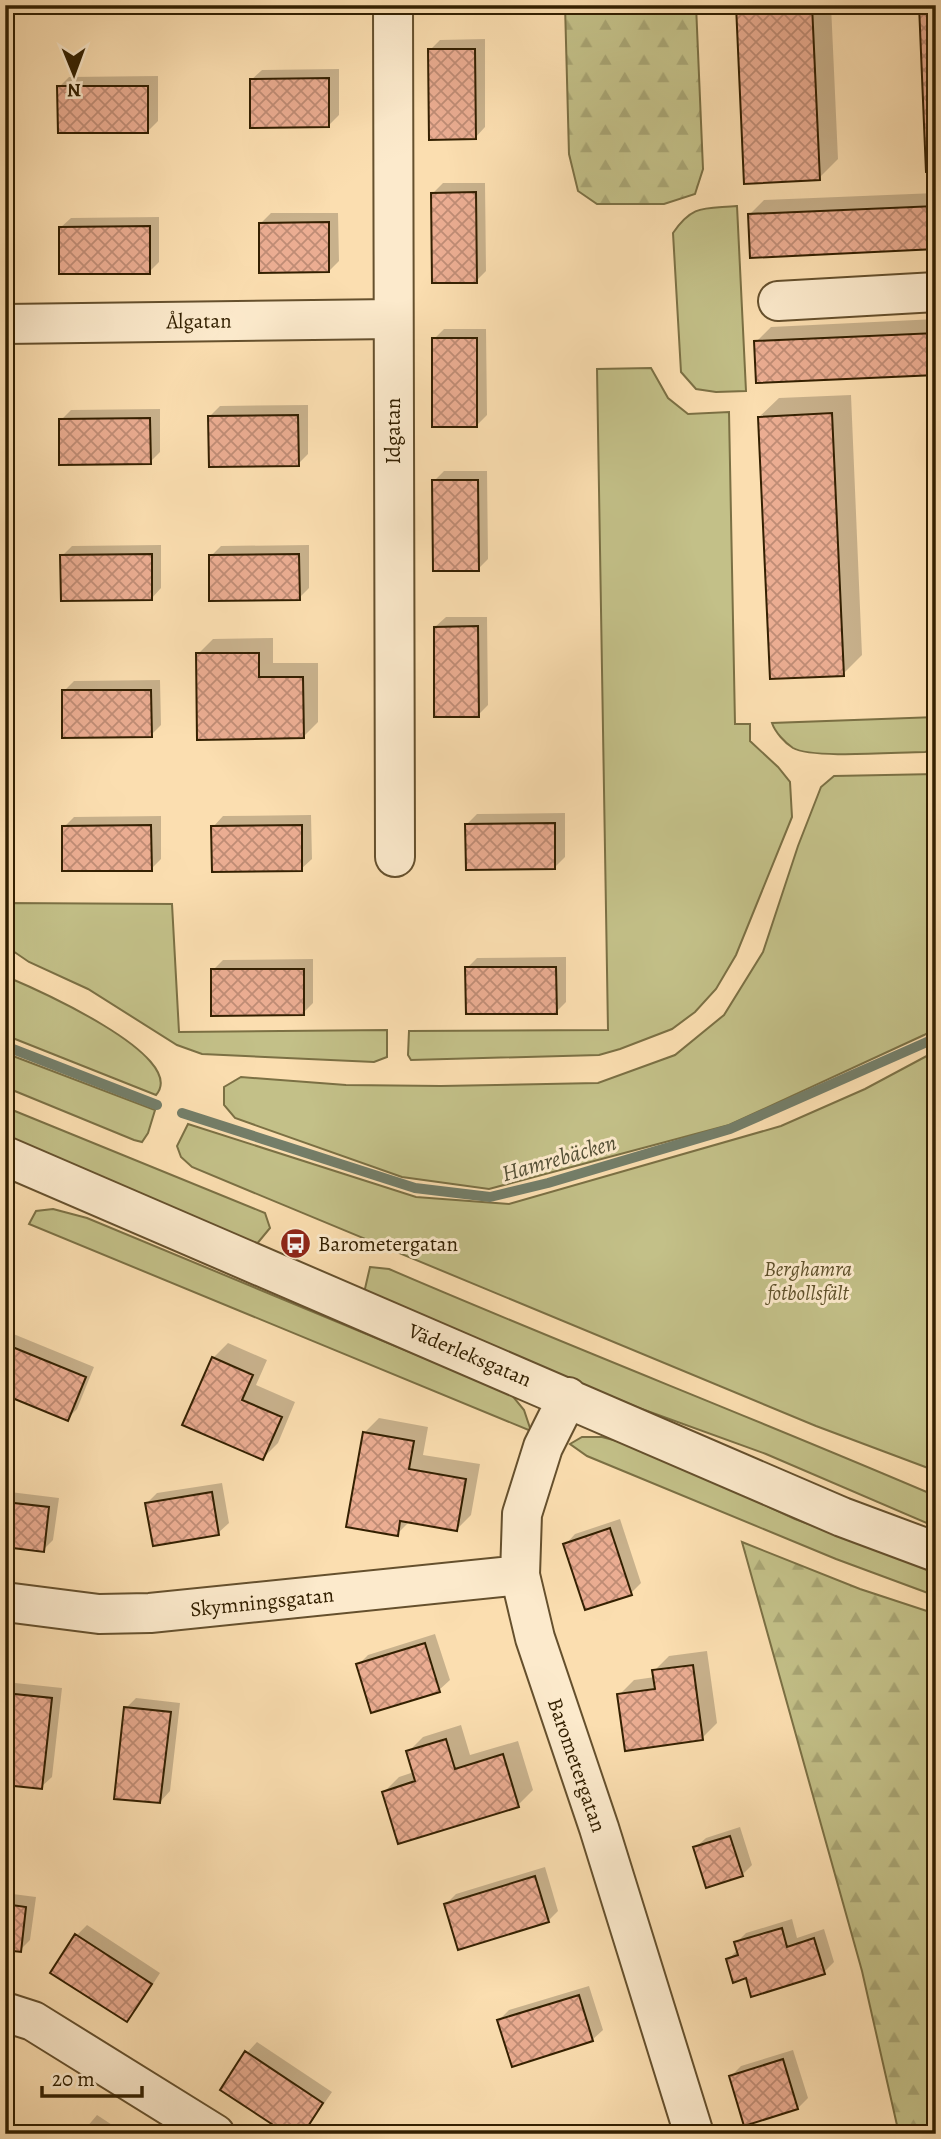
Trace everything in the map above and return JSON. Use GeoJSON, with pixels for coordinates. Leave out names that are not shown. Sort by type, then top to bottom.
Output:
{"type":"FeatureCollection","features":[{"type":"Feature","properties":{"kind":"street","name":"Idgatan"},"geometry":{"type":"LineString","coordinates":[[393,5],[395,857]]}},
{"type":"Feature","properties":{"kind":"street"},"geometry":{"type":"LineString","coordinates":[[778,302],[936,292]]}},
{"type":"Feature","properties":{"kind":"street","name":"Ålgatan"},"geometry":{"type":"LineString","coordinates":[[5,324],[392,319]]}},
{"type":"Feature","properties":{"kind":"street","name":"Väderleksgatan"},"geometry":{"type":"LineString","coordinates":[[5,1156],[842,1517],[936,1552]]}},
{"type":"Feature","properties":{"kind":"street","name":"Barometergatan"},"geometry":{"type":"LineString","coordinates":[[568,1397],[543,1447],[522,1514],[520,1575],[534,1638],[599,1828],[694,2134]]}},
{"type":"Feature","properties":{"kind":"street","name":"Skymningsgatan"},"geometry":{"type":"LineString","coordinates":[[5,1602],[99,1614],[150,1613],[520,1575]]}},
{"type":"Feature","properties":{"kind":"street"},"geometry":{"type":"LineString","coordinates":[[5,2012],[33,2021],[215,2134]]}},
{"type":"Feature","properties":{"kind":"green space"},"geometry":{"type":"Polygon","coordinates":[[[565,5],[696,5],[703,169],[695,194],[664,204],[597,204],[578,191],[569,154],[565,5]]]}},
{"type":"Feature","properties":{"kind":"green space"},"geometry":{"type":"Polygon","coordinates":[[[737,206],[746,391],[716,392],[696,389],[681,372],[673,233],[687,217],[700,210],[737,206]]]}},
{"type":"Feature","properties":{"kind":"green space"},"geometry":{"type":"Polygon","coordinates":[[[651,368],[668,398],[688,414],[729,412],[735,724],[750,724],[750,741],[790,782],[792,817],[736,955],[716,989],[695,1012],[672,1029],[599,1055],[411,1060],[408,1055],[409,1031],[608,1030],[597,369],[651,368]]]}},
{"type":"Feature","properties":{"kind":"green space"},"geometry":{"type":"Polygon","coordinates":[[[936,717],[936,749],[925,752],[836,754],[803,751],[787,743],[772,723],[936,717]]]}},
{"type":"Feature","properties":{"kind":"green space"},"geometry":{"type":"Polygon","coordinates":[[[936,774],[936,1028],[924,1035],[729,1125],[489,1189],[402,1177],[235,1118],[224,1105],[224,1087],[241,1077],[346,1085],[598,1083],[675,1055],[724,1015],[763,952],[798,846],[821,787],[834,776],[936,774]]]}},
{"type":"Feature","properties":{"kind":"green space"},"geometry":{"type":"Polygon","coordinates":[[[5,903],[172,904],[179,1032],[387,1030],[387,1057],[374,1062],[202,1054],[177,1045],[88,989],[29,962],[10,949],[5,927],[5,903]]]}},
{"type":"Feature","properties":{"kind":"green space"},"geometry":{"type":"Polygon","coordinates":[[[5,976],[73,1008],[130,1043],[150,1062],[160,1079],[156,1095],[5,1035],[5,976]]]}},
{"type":"Feature","properties":{"kind":"green space","name":"Berghamra fotbollsfält"},"geometry":{"type":"Polygon","coordinates":[[[936,1051],[936,1471],[816,1426],[192,1167],[181,1157],[177,1146],[188,1124],[416,1197],[509,1204],[781,1126],[865,1089],[936,1051]]]}},
{"type":"Feature","properties":{"kind":"green space"},"geometry":{"type":"Polygon","coordinates":[[[5,1053],[155,1110],[148,1133],[142,1142],[134,1140],[5,1087],[5,1053]]]}},
{"type":"Feature","properties":{"kind":"green space"},"geometry":{"type":"Polygon","coordinates":[[[5,1107],[265,1213],[270,1228],[256,1245],[5,1135],[5,1107]]]}},
{"type":"Feature","properties":{"kind":"green space"},"geometry":{"type":"Polygon","coordinates":[[[53,1209],[87,1218],[511,1394],[524,1410],[531,1431],[29,1224],[36,1211],[53,1209]]]}},
{"type":"Feature","properties":{"kind":"green space"},"geometry":{"type":"Polygon","coordinates":[[[370,1267],[389,1269],[936,1496],[936,1527],[766,1454],[639,1408],[364,1293],[370,1267]]]}},
{"type":"Feature","properties":{"kind":"green space"},"geometry":{"type":"Polygon","coordinates":[[[582,1437],[602,1437],[636,1446],[795,1519],[936,1572],[936,1596],[836,1559],[587,1456],[570,1444],[582,1437]]]}},
{"type":"Feature","properties":{"kind":"green space"},"geometry":{"type":"Polygon","coordinates":[[[742,1542],[860,1589],[936,1614],[936,2134],[899,2134],[862,1971],[742,1542]]]}},
{"type":"Feature","properties":{"kind":"building"},"geometry":{"type":"Polygon","coordinates":[[[736,5],[812,5],[820,180],[744,184],[736,5]]]}},
{"type":"Feature","properties":{"kind":"building"},"geometry":{"type":"Polygon","coordinates":[[[919,5],[936,5],[936,171],[926,172],[919,5]]]}},
{"type":"Feature","properties":{"kind":"building"},"geometry":{"type":"Polygon","coordinates":[[[428,49],[475,49],[476,139],[429,140],[428,49]]]}},
{"type":"Feature","properties":{"kind":"building"},"geometry":{"type":"Polygon","coordinates":[[[329,78],[329,127],[250,128],[250,79],[329,78]]]}},
{"type":"Feature","properties":{"kind":"building"},"geometry":{"type":"Polygon","coordinates":[[[57,86],[148,86],[148,133],[58,133],[57,86]]]}},
{"type":"Feature","properties":{"kind":"building"},"geometry":{"type":"Polygon","coordinates":[[[476,192],[477,283],[432,283],[431,193],[476,192]]]}},
{"type":"Feature","properties":{"kind":"building"},"geometry":{"type":"Polygon","coordinates":[[[936,206],[936,249],[750,258],[748,214],[936,206]]]}},
{"type":"Feature","properties":{"kind":"building"},"geometry":{"type":"Polygon","coordinates":[[[329,222],[329,272],[259,273],[259,223],[329,222]]]}},
{"type":"Feature","properties":{"kind":"building"},"geometry":{"type":"Polygon","coordinates":[[[150,226],[150,274],[59,274],[59,227],[150,226]]]}},
{"type":"Feature","properties":{"kind":"building"},"geometry":{"type":"Polygon","coordinates":[[[936,333],[936,375],[756,383],[754,341],[936,333]]]}},
{"type":"Feature","properties":{"kind":"building"},"geometry":{"type":"Polygon","coordinates":[[[432,338],[477,338],[477,427],[432,427],[432,338]]]}},
{"type":"Feature","properties":{"kind":"building"},"geometry":{"type":"Polygon","coordinates":[[[832,413],[844,676],[770,679],[758,417],[832,413]]]}},
{"type":"Feature","properties":{"kind":"building"},"geometry":{"type":"Polygon","coordinates":[[[298,415],[299,466],[209,467],[208,416],[298,415]]]}},
{"type":"Feature","properties":{"kind":"building"},"geometry":{"type":"Polygon","coordinates":[[[150,418],[151,464],[59,465],[59,419],[150,418]]]}},
{"type":"Feature","properties":{"kind":"building"},"geometry":{"type":"Polygon","coordinates":[[[432,480],[478,480],[479,571],[433,571],[432,480]]]}},
{"type":"Feature","properties":{"kind":"building"},"geometry":{"type":"Polygon","coordinates":[[[152,554],[152,600],[61,601],[60,555],[152,554]]]}},
{"type":"Feature","properties":{"kind":"building"},"geometry":{"type":"Polygon","coordinates":[[[299,554],[300,600],[209,601],[209,555],[299,554]]]}},
{"type":"Feature","properties":{"kind":"building"},"geometry":{"type":"Polygon","coordinates":[[[478,626],[479,717],[434,717],[434,627],[478,626]]]}},
{"type":"Feature","properties":{"kind":"building"},"geometry":{"type":"Polygon","coordinates":[[[196,653],[259,653],[259,677],[303,677],[304,738],[197,740],[196,653]]]}},
{"type":"Feature","properties":{"kind":"building"},"geometry":{"type":"Polygon","coordinates":[[[62,690],[151,690],[152,737],[62,738],[62,690]]]}},
{"type":"Feature","properties":{"kind":"building"},"geometry":{"type":"Polygon","coordinates":[[[555,823],[555,869],[466,870],[465,824],[555,823]]]}},
{"type":"Feature","properties":{"kind":"building"},"geometry":{"type":"Polygon","coordinates":[[[151,825],[152,871],[62,871],[62,826],[151,825]]]}},
{"type":"Feature","properties":{"kind":"building"},"geometry":{"type":"Polygon","coordinates":[[[302,825],[302,871],[212,872],[211,826],[302,825]]]}},
{"type":"Feature","properties":{"kind":"building"},"geometry":{"type":"Polygon","coordinates":[[[465,967],[556,967],[557,1014],[466,1014],[465,967]]]}},
{"type":"Feature","properties":{"kind":"building"},"geometry":{"type":"Polygon","coordinates":[[[211,969],[304,969],[304,1015],[211,1016],[211,969]]]}},
{"type":"Feature","properties":{"kind":"building"},"geometry":{"type":"Polygon","coordinates":[[[5,1344],[86,1377],[68,1421],[5,1395],[5,1344]]]}},
{"type":"Feature","properties":{"kind":"building"},"geometry":{"type":"Polygon","coordinates":[[[212,1357],[253,1375],[242,1400],[282,1417],[263,1460],[182,1425],[212,1357]]]}},
{"type":"Feature","properties":{"kind":"building"},"geometry":{"type":"Polygon","coordinates":[[[363,1432],[414,1441],[409,1469],[466,1479],[457,1531],[400,1521],[398,1536],[346,1527],[363,1432]]]}},
{"type":"Feature","properties":{"kind":"building"},"geometry":{"type":"Polygon","coordinates":[[[212,1492],[219,1535],[153,1546],[145,1503],[212,1492]]]}},
{"type":"Feature","properties":{"kind":"building"},"geometry":{"type":"Polygon","coordinates":[[[5,1502],[49,1507],[44,1552],[5,1547],[5,1502]]]}},
{"type":"Feature","properties":{"kind":"building"},"geometry":{"type":"Polygon","coordinates":[[[610,1528],[632,1595],[585,1610],[563,1544],[610,1528]]]}},
{"type":"Feature","properties":{"kind":"building"},"geometry":{"type":"Polygon","coordinates":[[[425,1643],[440,1692],[371,1713],[356,1664],[425,1643]]]}},
{"type":"Feature","properties":{"kind":"building"},"geometry":{"type":"Polygon","coordinates":[[[693,1665],[703,1740],[625,1751],[617,1694],[655,1689],[652,1670],[693,1665]]]}},
{"type":"Feature","properties":{"kind":"building"},"geometry":{"type":"Polygon","coordinates":[[[5,1693],[52,1698],[42,1789],[5,1785],[5,1693]]]}},
{"type":"Feature","properties":{"kind":"building"},"geometry":{"type":"Polygon","coordinates":[[[124,1707],[171,1712],[160,1803],[114,1799],[124,1707]]]}},
{"type":"Feature","properties":{"kind":"building"},"geometry":{"type":"Polygon","coordinates":[[[446,1739],[455,1769],[503,1754],[519,1807],[398,1844],[382,1792],[415,1781],[406,1751],[446,1739]]]}},
{"type":"Feature","properties":{"kind":"building"},"geometry":{"type":"Polygon","coordinates":[[[730,1836],[743,1876],[706,1888],[693,1847],[730,1836]]]}},
{"type":"Feature","properties":{"kind":"building"},"geometry":{"type":"Polygon","coordinates":[[[535,1876],[549,1922],[458,1950],[444,1904],[535,1876]]]}},
{"type":"Feature","properties":{"kind":"building"},"geometry":{"type":"Polygon","coordinates":[[[5,1904],[26,1907],[21,1952],[5,1950],[5,1904]]]}},
{"type":"Feature","properties":{"kind":"building"},"geometry":{"type":"Polygon","coordinates":[[[782,1928],[787,1947],[814,1938],[825,1974],[751,1997],[746,1978],[733,1983],[726,1959],[738,1955],[734,1942],[782,1928]]]}},
{"type":"Feature","properties":{"kind":"building"},"geometry":{"type":"Polygon","coordinates":[[[75,1934],[152,1984],[127,2022],[50,1973],[75,1934]]]}},
{"type":"Feature","properties":{"kind":"building"},"geometry":{"type":"Polygon","coordinates":[[[579,1995],[593,2041],[512,2067],[497,2020],[579,1995]]]}},
{"type":"Feature","properties":{"kind":"building"},"geometry":{"type":"Polygon","coordinates":[[[245,2051],[323,2103],[303,2134],[287,2134],[220,2090],[245,2051]]]}},
{"type":"Feature","properties":{"kind":"building"},"geometry":{"type":"Polygon","coordinates":[[[783,2059],[798,2109],[744,2126],[729,2076],[783,2059]]]}},
{"type":"Feature","properties":{"kind":"waterway","name":"Hamrebäcken"},"geometry":{"type":"LineString","coordinates":[[182,1113],[415,1188],[490,1197],[548,1183],[730,1129],[936,1038]]}},
{"type":"Feature","properties":{"kind":"waterway","name":"Hamrebäcken"},"geometry":{"type":"LineString","coordinates":[[5,1046],[157,1105]]}},
{"type":"Feature","properties":{"kind":"place","name":"Barometergatan"},"geometry":{"type":"Point","coordinates":[295,1244]}}]}
